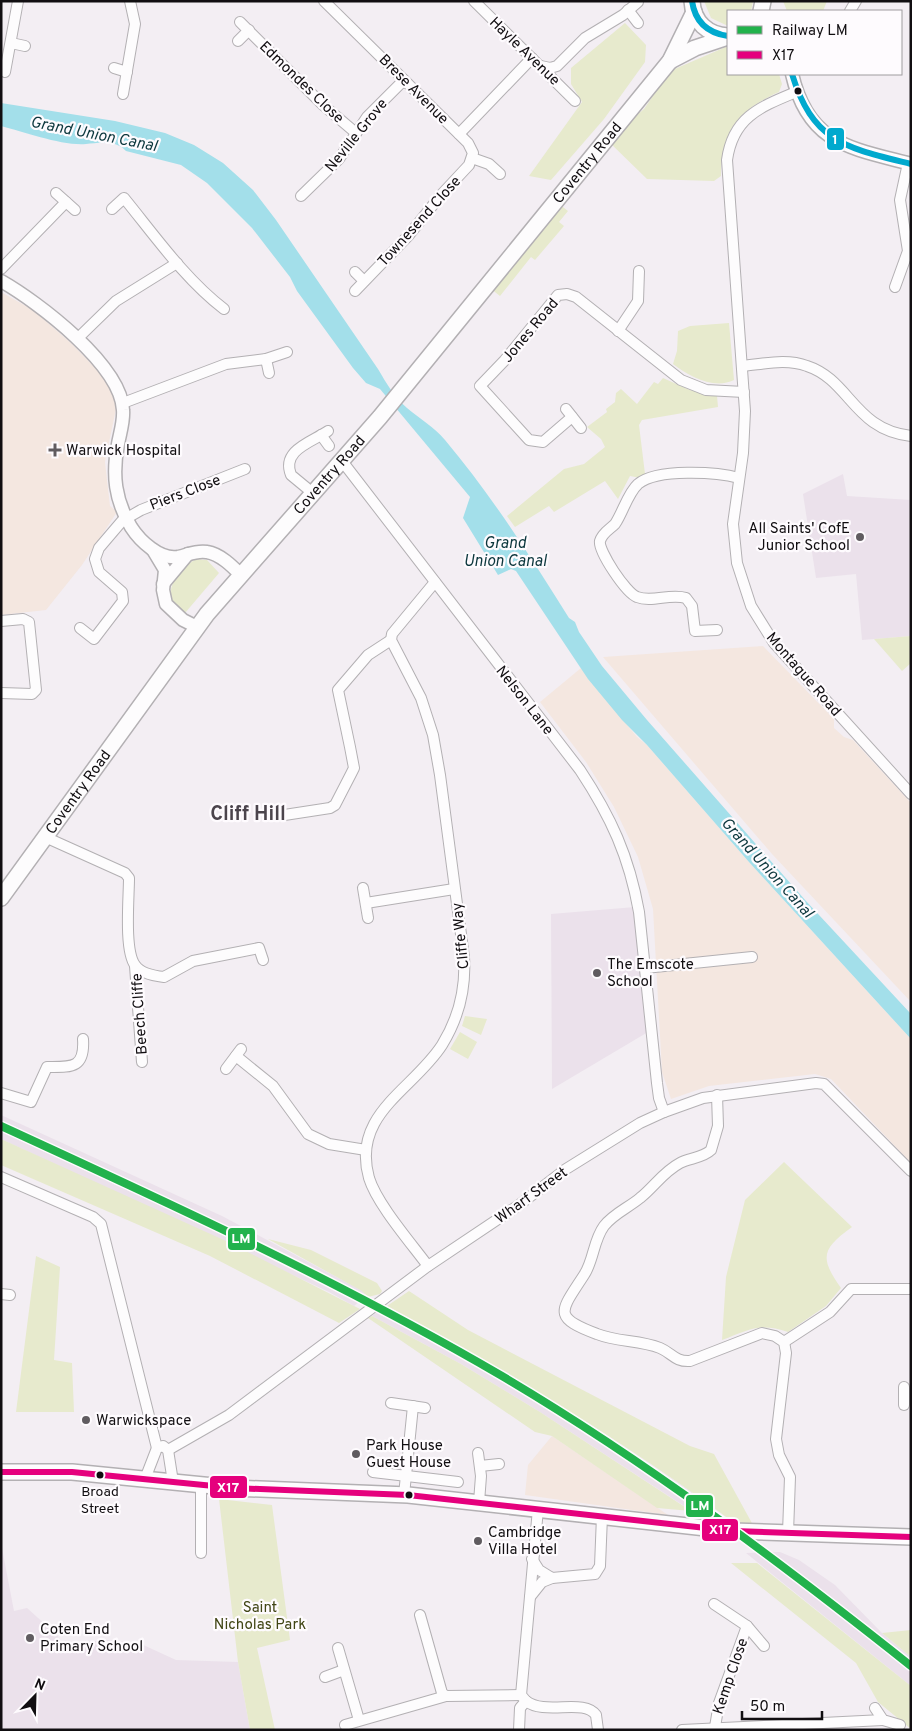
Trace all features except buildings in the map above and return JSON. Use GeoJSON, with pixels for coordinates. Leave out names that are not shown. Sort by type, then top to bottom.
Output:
{"type":"FeatureCollection","features":[{"type":"Feature","properties":{"kind":"main road","name":"Coventry Road"},"geometry":{"type":"LineString","coordinates":[[693,6],[702,26],[709,31],[727,36]]}},
{"type":"Feature","properties":{"kind":"main road","name":"Coventry Road"},"geometry":{"type":"LineString","coordinates":[[1,898],[197,627],[387,408],[670,61],[693,6]]}},
{"type":"Feature","properties":{"kind":"main road","name":"Coventry Road"},"geometry":{"type":"LineString","coordinates":[[670,61],[689,50],[727,36]]}},
{"type":"Feature","properties":{"kind":"main road"},"geometry":{"type":"LineString","coordinates":[[1,1472],[72,1472],[201,1486],[298,1493],[404,1495],[721,1530],[911,1537]]}},
{"type":"Feature","properties":{"kind":"street"},"geometry":{"type":"LineString","coordinates":[[5,72],[18,1]]}},
{"type":"Feature","properties":{"kind":"street"},"geometry":{"type":"LineString","coordinates":[[123,94],[135,24],[130,1]]}},
{"type":"Feature","properties":{"kind":"street","name":"Brese Avenue"},"geometry":{"type":"LineString","coordinates":[[324,1],[459,134],[470,146],[472,158]]}},
{"type":"Feature","properties":{"kind":"street","name":"Hayle Avenue"},"geometry":{"type":"LineString","coordinates":[[477,2],[575,102]]}},
{"type":"Feature","properties":{"kind":"street"},"geometry":{"type":"LineString","coordinates":[[541,66],[550,68],[557,66],[586,38],[638,2]]}},
{"type":"Feature","properties":{"kind":"street"},"geometry":{"type":"LineString","coordinates":[[628,10],[638,23]]}},
{"type":"Feature","properties":{"kind":"street","name":"Edmondes Close"},"geometry":{"type":"LineString","coordinates":[[240,22],[324,105],[356,133]]}},
{"type":"Feature","properties":{"kind":"street","name":"Edmondes Close"},"geometry":{"type":"LineString","coordinates":[[238,41],[249,30]]}},
{"type":"Feature","properties":{"kind":"street"},"geometry":{"type":"LineString","coordinates":[[11,43],[26,46]]}},
{"type":"Feature","properties":{"kind":"street"},"geometry":{"type":"LineString","coordinates":[[459,134],[532,58]]}},
{"type":"Feature","properties":{"kind":"street"},"geometry":{"type":"LineString","coordinates":[[114,68],[127,72]]}},
{"type":"Feature","properties":{"kind":"street"},"geometry":{"type":"LineString","coordinates":[[792,75],[796,92],[808,116],[836,141],[856,150],[909,163],[900,200],[908,251],[896,287]]}},
{"type":"Feature","properties":{"kind":"street","name":"Neville Grove"},"geometry":{"type":"LineString","coordinates":[[308,193],[340,159],[367,117],[404,80]]}},
{"type":"Feature","properties":{"kind":"street","name":"Montague Road"},"geometry":{"type":"LineString","coordinates":[[796,92],[761,106],[749,115],[733,136],[728,152],[728,190],[744,392],[744,437],[733,514],[734,550],[740,577],[755,615],[774,643],[911,794]]}},
{"type":"Feature","properties":{"kind":"street"},"geometry":{"type":"LineString","coordinates":[[472,158],[489,164],[500,174]]}},
{"type":"Feature","properties":{"kind":"street","name":"Townesend Close"},"geometry":{"type":"LineString","coordinates":[[355,291],[409,235],[441,195],[469,165],[472,158]]}},
{"type":"Feature","properties":{"kind":"street"},"geometry":{"type":"LineString","coordinates":[[56,193],[75,210]]}},
{"type":"Feature","properties":{"kind":"street"},"geometry":{"type":"LineString","coordinates":[[112,210],[124,198],[177,263],[210,298],[224,309]]}},
{"type":"Feature","properties":{"kind":"street"},"geometry":{"type":"LineString","coordinates":[[1,269],[66,202]]}},
{"type":"Feature","properties":{"kind":"street"},"geometry":{"type":"LineString","coordinates":[[77,339],[116,301],[177,263]]}},
{"type":"Feature","properties":{"kind":"street"},"geometry":{"type":"LineString","coordinates":[[618,331],[638,301],[639,271]]}},
{"type":"Feature","properties":{"kind":"street"},"geometry":{"type":"LineString","coordinates":[[355,272],[364,282]]}},
{"type":"Feature","properties":{"kind":"street"},"geometry":{"type":"LineString","coordinates":[[1,281],[40,306],[77,339],[118,388],[123,403],[123,420],[114,476],[117,498],[137,535],[153,550],[163,566],[166,604],[183,620],[197,627]]}},
{"type":"Feature","properties":{"kind":"street","name":"Jones Road"},"geometry":{"type":"LineString","coordinates":[[581,428],[569,413],[543,442],[529,440],[480,386],[504,361],[558,295],[567,294],[576,297],[681,380],[706,390],[744,392]]}},
{"type":"Feature","properties":{"kind":"street"},"geometry":{"type":"LineString","coordinates":[[123,403],[216,367],[235,362],[266,359],[287,352]]}},
{"type":"Feature","properties":{"kind":"street"},"geometry":{"type":"LineString","coordinates":[[266,359],[269,373]]}},
{"type":"Feature","properties":{"kind":"street"},"geometry":{"type":"LineString","coordinates":[[742,366],[780,362],[808,366],[829,380],[870,422],[890,432],[911,436]]}},
{"type":"Feature","properties":{"kind":"street"},"geometry":{"type":"LineString","coordinates":[[314,494],[292,476],[289,464],[296,449],[324,433],[329,446]]}},
{"type":"Feature","properties":{"kind":"street","name":"Nelson Lane"},"geometry":{"type":"LineString","coordinates":[[342,461],[580,770],[607,812],[627,858],[634,885],[657,1083],[659,1098],[664,1112]]}},
{"type":"Feature","properties":{"kind":"street","name":"Piers Close"},"geometry":{"type":"LineString","coordinates":[[126,517],[245,469]]}},
{"type":"Feature","properties":{"kind":"street"},"geometry":{"type":"LineString","coordinates":[[717,630],[696,631],[692,606],[686,598],[643,598],[632,595],[601,551],[600,542],[603,535],[614,524],[638,484],[651,478],[715,472],[739,478]]}},
{"type":"Feature","properties":{"kind":"street"},"geometry":{"type":"LineString","coordinates":[[80,628],[94,639],[123,601],[122,592],[99,572],[95,559],[99,548],[107,537],[126,517]]}},
{"type":"Feature","properties":{"kind":"street"},"geometry":{"type":"LineString","coordinates":[[153,550],[170,557],[200,551],[212,553],[241,575]]}},
{"type":"Feature","properties":{"kind":"street"},"geometry":{"type":"LineString","coordinates":[[163,584],[188,554]]}},
{"type":"Feature","properties":{"kind":"street"},"geometry":{"type":"LineString","coordinates":[[278,816],[326,810],[334,805],[354,768],[338,690],[368,655],[391,640],[392,634],[435,582]]}},
{"type":"Feature","properties":{"kind":"street"},"geometry":{"type":"LineString","coordinates":[[1,621],[23,619],[29,622],[36,690],[32,694],[1,693]]}},
{"type":"Feature","properties":{"kind":"street","name":"Cliffe Way"},"geometry":{"type":"LineString","coordinates":[[391,640],[421,698],[433,735],[440,775],[464,968],[459,1007],[447,1036],[433,1057],[376,1117],[369,1134],[366,1150],[369,1178],[377,1196],[428,1266]]}},
{"type":"Feature","properties":{"kind":"street","name":"Beech Cliffe"},"geometry":{"type":"LineString","coordinates":[[44,837],[125,873],[129,878],[130,951],[135,966],[142,1062]]}},
{"type":"Feature","properties":{"kind":"street"},"geometry":{"type":"LineString","coordinates":[[363,888],[368,918]]}},
{"type":"Feature","properties":{"kind":"street"},"geometry":{"type":"LineString","coordinates":[[366,904],[454,889]]}},
{"type":"Feature","properties":{"kind":"street","name":"Beech Cliffe"},"geometry":{"type":"LineString","coordinates":[[135,966],[155,976],[164,977],[193,961],[259,948],[263,960]]}},
{"type":"Feature","properties":{"kind":"street"},"geometry":{"type":"LineString","coordinates":[[645,968],[752,957]]}},
{"type":"Feature","properties":{"kind":"street"},"geometry":{"type":"LineString","coordinates":[[1,1093],[31,1102],[47,1067],[71,1067],[79,1062],[84,1051],[84,1039]]}},
{"type":"Feature","properties":{"kind":"street"},"geometry":{"type":"LineString","coordinates":[[226,1070],[238,1052],[273,1086],[308,1134],[329,1144],[366,1150]]}},
{"type":"Feature","properties":{"kind":"street","name":"Wharf Street"},"geometry":{"type":"LineString","coordinates":[[168,1450],[229,1416],[428,1266],[519,1205],[566,1169],[632,1128],[664,1112],[717,1095],[816,1082],[824,1084],[911,1171]]}},
{"type":"Feature","properties":{"kind":"street"},"geometry":{"type":"LineString","coordinates":[[717,1095],[718,1126],[711,1150],[682,1162],[664,1173],[640,1198],[610,1219],[600,1233],[588,1268],[567,1302],[564,1314],[566,1319],[583,1329],[616,1340],[659,1348],[681,1361],[690,1361],[762,1333],[775,1336],[784,1342],[786,1353],[776,1439],[780,1460],[790,1477],[788,1533]]}},
{"type":"Feature","properties":{"kind":"street"},"geometry":{"type":"LineString","coordinates":[[1,1177],[93,1217],[101,1224],[157,1448],[145,1479]]}},
{"type":"Feature","properties":{"kind":"street"},"geometry":{"type":"LineString","coordinates":[[784,1342],[830,1312],[851,1289],[911,1289]]}},
{"type":"Feature","properties":{"kind":"street"},"geometry":{"type":"LineString","coordinates":[[391,1403],[425,1408]]}},
{"type":"Feature","properties":{"kind":"street"},"geometry":{"type":"LineString","coordinates":[[404,1495],[414,1406]]}},
{"type":"Feature","properties":{"kind":"street"},"geometry":{"type":"LineString","coordinates":[[157,1448],[163,1446],[168,1450],[173,1482]]}},
{"type":"Feature","properties":{"kind":"street"},"geometry":{"type":"LineString","coordinates":[[478,1453],[480,1466],[479,1502]]}},
{"type":"Feature","properties":{"kind":"street"},"geometry":{"type":"LineString","coordinates":[[480,1466],[499,1464]]}},
{"type":"Feature","properties":{"kind":"street"},"geometry":{"type":"LineString","coordinates":[[373,1472],[458,1482]]}},
{"type":"Feature","properties":{"kind":"street"},"geometry":{"type":"LineString","coordinates":[[201,1486],[201,1554]]}},
{"type":"Feature","properties":{"kind":"street"},"geometry":{"type":"LineString","coordinates":[[518,1730],[520,1708],[524,1698],[532,1559],[538,1509]]}},
{"type":"Feature","properties":{"kind":"street"},"geometry":{"type":"LineString","coordinates":[[530,1598],[542,1582],[552,1578],[590,1576],[599,1571],[602,1516]]}},
{"type":"Feature","properties":{"kind":"street"},"geometry":{"type":"LineString","coordinates":[[532,1559],[539,1570],[552,1578]]}},
{"type":"Feature","properties":{"kind":"street","name":"Kemp Close"},"geometry":{"type":"LineString","coordinates":[[714,1604],[748,1626],[764,1646]]}},
{"type":"Feature","properties":{"kind":"street"},"geometry":{"type":"LineString","coordinates":[[420,1616],[440,1689],[446,1696]]}},
{"type":"Feature","properties":{"kind":"street","name":"Kemp Close"},"geometry":{"type":"LineString","coordinates":[[715,1727],[719,1703],[748,1626]]}},
{"type":"Feature","properties":{"kind":"street"},"geometry":{"type":"LineString","coordinates":[[338,1648],[359,1720]]}},
{"type":"Feature","properties":{"kind":"street"},"geometry":{"type":"LineString","coordinates":[[325,1677],[344,1670]]}},
{"type":"Feature","properties":{"kind":"street"},"geometry":{"type":"LineString","coordinates":[[345,1725],[446,1696],[524,1698],[534,1706],[542,1708],[589,1709],[596,1715],[598,1730]]}},
{"type":"Feature","properties":{"kind":"street"},"geometry":{"type":"LineString","coordinates":[[875,1708],[882,1720]]}},
{"type":"Feature","properties":{"kind":"street"},"geometry":{"type":"LineString","coordinates":[[682,1730],[882,1720],[900,1725]]}},
{"type":"Feature","properties":{"kind":"shaded area","name":"Warwick Hospital"},"geometry":{"type":"Polygon","coordinates":[[[1,292],[33,310],[72,344],[100,373],[113,392],[116,409],[105,462],[110,506],[117,512],[82,565],[46,610],[1,615],[1,292]]]}},
{"type":"Feature","properties":{"kind":"shaded area","name":"All Saints' CofE Junior School"},"geometry":{"type":"Polygon","coordinates":[[[843,474],[847,496],[911,500],[911,636],[862,640],[856,574],[816,578],[803,494],[843,474]]]}},
{"type":"Feature","properties":{"kind":"shaded area"},"geometry":{"type":"Polygon","coordinates":[[[763,646],[834,719],[834,728],[844,737],[853,740],[911,803],[911,1002],[772,854],[603,657],[763,646]]]}},
{"type":"Feature","properties":{"kind":"shaded area"},"geometry":{"type":"Polygon","coordinates":[[[581,668],[637,737],[647,745],[749,862],[911,1039],[911,1163],[831,1079],[815,1074],[709,1086],[671,1099],[662,1072],[653,909],[638,857],[614,807],[586,762],[540,702],[581,668]]]}},
{"type":"Feature","properties":{"kind":"shaded area","name":"The Emscote School"},"geometry":{"type":"Polygon","coordinates":[[[635,907],[648,1032],[552,1089],[551,914],[635,907]]]}},
{"type":"Feature","properties":{"kind":"shaded area"},"geometry":{"type":"Polygon","coordinates":[[[1,1115],[222,1216],[363,1291],[366,1296],[354,1306],[329,1292],[1,1139],[1,1115]]]}},
{"type":"Feature","properties":{"kind":"shaded area"},"geometry":{"type":"Polygon","coordinates":[[[385,1306],[500,1368],[628,1449],[712,1506],[687,1508],[540,1412],[461,1364],[372,1316],[385,1306]]]}},
{"type":"Feature","properties":{"kind":"shaded area"},"geometry":{"type":"Polygon","coordinates":[[[552,1436],[668,1515],[525,1495],[528,1465],[552,1436]]]}},
{"type":"Feature","properties":{"kind":"shaded area","name":"Coten End Primary School"},"geometry":{"type":"Polygon","coordinates":[[[1,1543],[14,1611],[27,1608],[58,1636],[60,1644],[106,1640],[139,1643],[176,1660],[238,1662],[250,1730],[1,1730],[1,1543]]]}},
{"type":"Feature","properties":{"kind":"shaded area"},"geometry":{"type":"Polygon","coordinates":[[[780,1552],[799,1560],[835,1585],[882,1633],[911,1657],[911,1686],[746,1553],[780,1552]]]}},
{"type":"Feature","properties":{"kind":"green space"},"geometry":{"type":"Polygon","coordinates":[[[704,1],[753,1],[751,10],[727,10],[727,26],[711,18],[704,1]]]}},
{"type":"Feature","properties":{"kind":"green space"},"geometry":{"type":"Polygon","coordinates":[[[783,1],[827,1],[823,10],[787,10],[783,1]]]}},
{"type":"Feature","properties":{"kind":"green space"},"geometry":{"type":"Polygon","coordinates":[[[625,23],[646,45],[645,62],[604,119],[551,180],[529,176],[582,102],[571,84],[571,68],[625,23]]]}},
{"type":"Feature","properties":{"kind":"green space"},"geometry":{"type":"Polygon","coordinates":[[[727,46],[727,75],[779,75],[782,84],[779,92],[753,106],[735,124],[724,146],[721,176],[714,181],[647,179],[607,140],[644,109],[670,71],[727,46]]]}},
{"type":"Feature","properties":{"kind":"green space"},"geometry":{"type":"Polygon","coordinates":[[[555,201],[568,211],[559,222],[564,226],[535,260],[531,257],[500,296],[486,285],[555,201]]]}},
{"type":"Feature","properties":{"kind":"green space"},"geometry":{"type":"Polygon","coordinates":[[[729,323],[734,380],[718,383],[702,380],[686,373],[673,364],[677,351],[678,331],[690,326],[729,323]]]}},
{"type":"Feature","properties":{"kind":"green space"},"geometry":{"type":"Polygon","coordinates":[[[663,378],[690,390],[717,396],[718,407],[642,420],[639,425],[645,474],[640,478],[630,476],[618,499],[605,481],[554,512],[549,506],[515,527],[507,516],[564,469],[584,464],[605,447],[601,439],[587,427],[607,412],[606,409],[615,402],[616,393],[621,389],[637,404],[654,382],[658,384],[663,378]]]}},
{"type":"Feature","properties":{"kind":"green space"},"geometry":{"type":"Polygon","coordinates":[[[196,559],[207,560],[219,573],[185,613],[173,602],[171,590],[176,577],[196,559]]]}},
{"type":"Feature","properties":{"kind":"green space"},"geometry":{"type":"Polygon","coordinates":[[[911,636],[911,663],[902,671],[874,639],[911,636]]]}},
{"type":"Feature","properties":{"kind":"green space"},"geometry":{"type":"Polygon","coordinates":[[[465,1016],[487,1019],[481,1035],[462,1026],[465,1016]]]}},
{"type":"Feature","properties":{"kind":"green space"},"geometry":{"type":"Polygon","coordinates":[[[460,1032],[477,1042],[468,1059],[450,1049],[460,1032]]]}},
{"type":"Feature","properties":{"kind":"green space"},"geometry":{"type":"Polygon","coordinates":[[[1,1139],[226,1241],[360,1309],[339,1323],[210,1256],[1,1165],[1,1139]]]}},
{"type":"Feature","properties":{"kind":"green space"},"geometry":{"type":"Polygon","coordinates":[[[784,1162],[852,1227],[835,1241],[827,1254],[829,1268],[841,1288],[826,1306],[788,1332],[770,1328],[754,1328],[722,1340],[726,1277],[745,1200],[784,1162]]]}},
{"type":"Feature","properties":{"kind":"green space"},"geometry":{"type":"Polygon","coordinates":[[[268,1239],[311,1250],[377,1283],[382,1291],[380,1294],[368,1297],[362,1291],[268,1239]]]}},
{"type":"Feature","properties":{"kind":"green space"},"geometry":{"type":"Polygon","coordinates":[[[36,1256],[60,1267],[54,1360],[72,1363],[74,1412],[16,1412],[36,1256]]]}},
{"type":"Feature","properties":{"kind":"green space"},"geometry":{"type":"Polygon","coordinates":[[[409,1291],[468,1330],[690,1446],[714,1454],[753,1525],[733,1522],[650,1463],[564,1408],[387,1306],[409,1291]]]}},
{"type":"Feature","properties":{"kind":"green space"},"geometry":{"type":"Polygon","coordinates":[[[372,1316],[461,1364],[540,1412],[691,1511],[657,1508],[552,1436],[535,1432],[368,1318],[372,1316]]]}},
{"type":"Feature","properties":{"kind":"green space","name":"Saint Nicholas Park"},"geometry":{"type":"Polygon","coordinates":[[[219,1499],[272,1505],[290,1640],[257,1648],[275,1730],[250,1730],[238,1662],[219,1499]]]}},
{"type":"Feature","properties":{"kind":"green space"},"geometry":{"type":"Polygon","coordinates":[[[731,1563],[757,1563],[911,1686],[911,1729],[878,1702],[856,1663],[731,1563]]]}},
{"type":"Feature","properties":{"kind":"green space"},"geometry":{"type":"Polygon","coordinates":[[[911,1630],[911,1657],[882,1633],[911,1630]]]}},
{"type":"Feature","properties":{"kind":"water","name":"Grand Union Canal"},"geometry":{"type":"Polygon","coordinates":[[[1,103],[115,121],[165,133],[194,145],[223,163],[253,190],[276,220],[394,395],[402,404],[441,435],[479,483],[525,549],[569,618],[575,622],[579,632],[602,666],[806,901],[911,1014],[911,1039],[749,862],[647,745],[622,720],[588,679],[516,571],[511,569],[498,575],[463,518],[470,497],[380,389],[366,383],[353,368],[297,291],[290,277],[252,228],[207,183],[181,165],[126,151],[117,145],[66,143],[1,126],[1,103]]]}},
{"type":"Feature","properties":{"kind":"rail line","name":"LM"},"geometry":{"type":"LineString","coordinates":[[1,1126],[318,1276],[441,1341],[502,1376],[608,1443],[711,1514],[911,1666]]}},
{"type":"Feature","properties":{"kind":"transit line","name":"1"},"geometry":{"type":"LineString","coordinates":[[692,1],[696,15],[703,25],[714,32],[727,36]]}},
{"type":"Feature","properties":{"kind":"transit line","name":"1"},"geometry":{"type":"LineString","coordinates":[[792,75],[810,115],[822,129],[835,139],[868,153],[911,164]]}},
{"type":"Feature","properties":{"kind":"transit line","name":"X17"},"geometry":{"type":"LineString","coordinates":[[1,1472],[72,1472],[234,1488],[408,1495],[733,1531],[911,1537]]}},
{"type":"Feature","properties":{"kind":"place","name":"Warwick Hospital"},"geometry":{"type":"Point","coordinates":[55,450]}},
{"type":"Feature","properties":{"kind":"place","name":"All Saints' CofE Junior School"},"geometry":{"type":"Point","coordinates":[860,537]}},
{"type":"Feature","properties":{"kind":"place","name":"The Emscote School"},"geometry":{"type":"Point","coordinates":[597,973]}},
{"type":"Feature","properties":{"kind":"place","name":"Warwickspace"},"geometry":{"type":"Point","coordinates":[86,1420]}},
{"type":"Feature","properties":{"kind":"place","name":"Park House Guest House"},"geometry":{"type":"Point","coordinates":[356,1454]}},
{"type":"Feature","properties":{"kind":"place","name":"Broad Street"},"geometry":{"type":"Point","coordinates":[100,1475]}},
{"type":"Feature","properties":{"kind":"place","name":"Cambridge Villa Hotel"},"geometry":{"type":"Point","coordinates":[478,1541]}},
{"type":"Feature","properties":{"kind":"place","name":"Coten End Primary School"},"geometry":{"type":"Point","coordinates":[30,1638]}},
{"type":"Feature","properties":{"kind":"district","name":"Cliff Hill"},"geometry":{"type":"Point","coordinates":[248,813]}}]}
